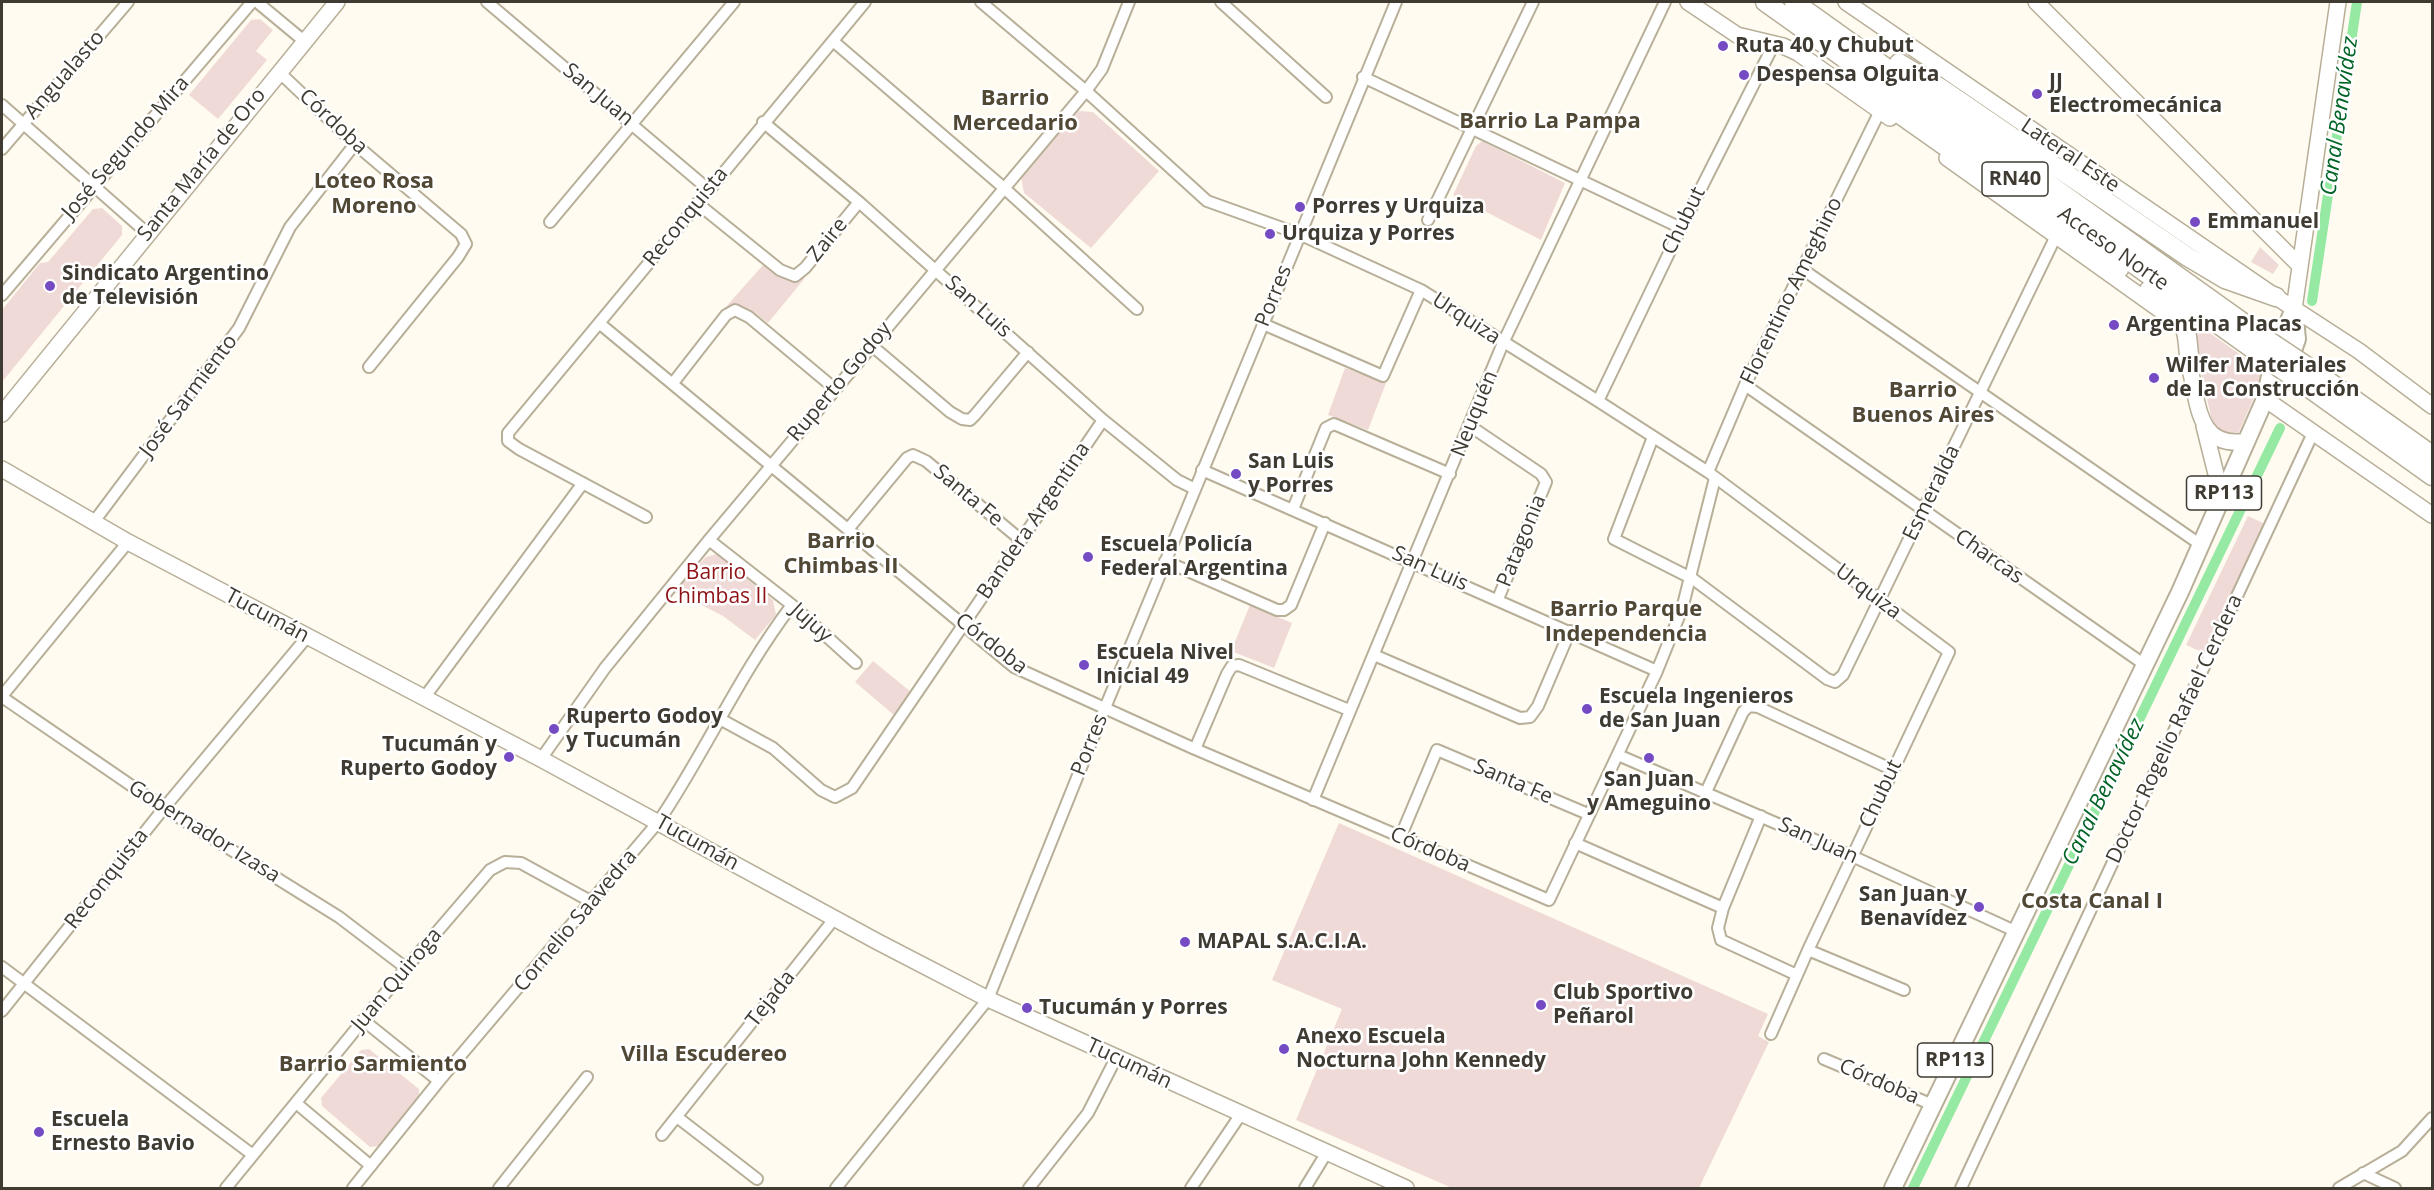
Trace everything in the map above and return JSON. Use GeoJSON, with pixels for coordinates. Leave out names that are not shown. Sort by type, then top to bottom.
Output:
{"type":"FeatureCollection","features":[{"type":"Feature","properties":{"kind":"highway","name":"Acceso Norte"},"geometry":{"type":"LineString","coordinates":[[1764,2],[2267,349],[2433,454]]}},
{"type":"Feature","properties":{"kind":"highway"},"geometry":{"type":"LineString","coordinates":[[1764,2],[1805,39],[1888,106],[2175,309],[2187,332],[2190,368]]}},
{"type":"Feature","properties":{"kind":"highway","name":"Acceso Norte"},"geometry":{"type":"LineString","coordinates":[[1794,2],[2267,349]]}},
{"type":"Feature","properties":{"kind":"highway"},"geometry":{"type":"LineString","coordinates":[[1821,21],[1942,89],[2187,257],[2224,279],[2276,297]]}},
{"type":"Feature","properties":{"kind":"highway","name":"Acceso Norte"},"geometry":{"type":"LineString","coordinates":[[2312,379],[2433,476]]}},
{"type":"Feature","properties":{"kind":"main road","name":"RP113"},"geometry":{"type":"LineString","coordinates":[[1893,1188],[2201,545],[2265,399],[2269,375],[2283,331],[2294,309]]}},
{"type":"Feature","properties":{"kind":"street","name":"Angualasto"},"geometry":{"type":"LineString","coordinates":[[2,148],[128,2]]}},
{"type":"Feature","properties":{"kind":"street","name":"José Segundo Mira"},"geometry":{"type":"LineString","coordinates":[[2,295],[252,2]]}},
{"type":"Feature","properties":{"kind":"street"},"geometry":{"type":"LineString","coordinates":[[257,2],[304,41]]}},
{"type":"Feature","properties":{"kind":"street","name":"Santa María de Oro"},"geometry":{"type":"LineString","coordinates":[[2,414],[147,232],[337,2]]}},
{"type":"Feature","properties":{"kind":"street","name":"San Juan"},"geometry":{"type":"LineString","coordinates":[[486,2],[708,189]]}},
{"type":"Feature","properties":{"kind":"street"},"geometry":{"type":"LineString","coordinates":[[550,222],[734,2]]}},
{"type":"Feature","properties":{"kind":"street","name":"Reconquista"},"geometry":{"type":"LineString","coordinates":[[583,483],[508,441],[508,433],[763,122],[865,2]]}},
{"type":"Feature","properties":{"kind":"street","name":"Urquiza"},"geometry":{"type":"LineString","coordinates":[[981,2],[1086,91],[1207,201],[1299,234],[1421,290],[1598,400],[1712,475],[1949,652]]}},
{"type":"Feature","properties":{"kind":"street","name":"Ruperto Godoy"},"geometry":{"type":"LineString","coordinates":[[541,759],[605,668],[770,464],[1086,91],[1102,69],[1129,2]]}},
{"type":"Feature","properties":{"kind":"street"},"geometry":{"type":"LineString","coordinates":[[1221,2],[1326,97]]}},
{"type":"Feature","properties":{"kind":"street","name":"Porres"},"geometry":{"type":"LineString","coordinates":[[836,1188],[988,999],[1202,470],[1396,2]]}},
{"type":"Feature","properties":{"kind":"street"},"geometry":{"type":"LineString","coordinates":[[1428,220],[1533,2]]}},
{"type":"Feature","properties":{"kind":"street","name":"Neuquén"},"geometry":{"type":"LineString","coordinates":[[1313,800],[1503,343],[1665,2]]}},
{"type":"Feature","properties":{"kind":"street"},"geometry":{"type":"LineString","coordinates":[[1688,2],[1737,35],[1774,44],[1798,53],[2173,320],[2190,368],[2222,498]]}},
{"type":"Feature","properties":{"kind":"street"},"geometry":{"type":"LineString","coordinates":[[2036,2],[2300,266]]}},
{"type":"Feature","properties":{"kind":"street","name":"RP113"},"geometry":{"type":"LineString","coordinates":[[2294,309],[2338,2]]}},
{"type":"Feature","properties":{"kind":"street","name":"Lateral Este"},"geometry":{"type":"LineString","coordinates":[[1853,4],[2276,297],[2359,351],[2433,406]]}},
{"type":"Feature","properties":{"kind":"street"},"geometry":{"type":"LineString","coordinates":[[833,41],[1004,188],[1137,309]]}},
{"type":"Feature","properties":{"kind":"street","name":"Chubut"},"geometry":{"type":"LineString","coordinates":[[1598,400],[1681,228],[1774,44]]}},
{"type":"Feature","properties":{"kind":"street","name":"Córdoba"},"geometry":{"type":"LineString","coordinates":[[279,72],[355,144],[461,234],[466,244],[369,367]]}},
{"type":"Feature","properties":{"kind":"street"},"geometry":{"type":"LineString","coordinates":[[1363,77],[1681,228]]}},
{"type":"Feature","properties":{"kind":"street"},"geometry":{"type":"LineString","coordinates":[[2,105],[147,232]]}},
{"type":"Feature","properties":{"kind":"street","name":"Florentino Ameghino"},"geometry":{"type":"LineString","coordinates":[[1549,900],[1657,671],[1682,609],[1712,475],[1745,385],[1880,111]]}},
{"type":"Feature","properties":{"kind":"street","name":"San Luis"},"geometry":{"type":"LineString","coordinates":[[763,122],[859,202],[1103,420],[1177,480],[1195,489]]}},
{"type":"Feature","properties":{"kind":"street","name":"José Sarmiento"},"geometry":{"type":"LineString","coordinates":[[93,523],[239,328],[290,227],[355,144]]}},
{"type":"Feature","properties":{"kind":"street","name":"Zaire"},"geometry":{"type":"LineString","coordinates":[[697,203],[780,270],[795,276],[806,268],[859,202]]}},
{"type":"Feature","properties":{"kind":"street","name":"Esmeralda"},"geometry":{"type":"LineString","coordinates":[[1690,578],[1827,679],[1835,682],[1843,675],[2056,236]]}},
{"type":"Feature","properties":{"kind":"street"},"geometry":{"type":"LineString","coordinates":[[1802,269],[2201,545]]}},
{"type":"Feature","properties":{"kind":"street"},"geometry":{"type":"LineString","coordinates":[[1263,324],[1383,376],[1421,290]]}},
{"type":"Feature","properties":{"kind":"street"},"geometry":{"type":"LineString","coordinates":[[673,383],[726,315],[735,310],[749,317],[834,388]]}},
{"type":"Feature","properties":{"kind":"street","name":"Córdoba"},"geometry":{"type":"LineString","coordinates":[[599,322],[1014,667],[1400,838],[1549,900]]}},
{"type":"Feature","properties":{"kind":"street"},"geometry":{"type":"LineString","coordinates":[[871,345],[962,420],[970,420],[975,415],[1028,352]]}},
{"type":"Feature","properties":{"kind":"street","name":"Charcas"},"geometry":{"type":"LineString","coordinates":[[1745,385],[2145,665]]}},
{"type":"Feature","properties":{"kind":"street"},"geometry":{"type":"LineString","coordinates":[[2265,399],[2433,515]]}},
{"type":"Feature","properties":{"kind":"street","name":"Bandera Argentina"},"geometry":{"type":"LineString","coordinates":[[720,719],[773,748],[821,790],[835,797],[852,788],[1103,420]]}},
{"type":"Feature","properties":{"kind":"street"},"geometry":{"type":"LineString","coordinates":[[1293,509],[1329,425],[1334,424],[1450,474]]}},
{"type":"Feature","properties":{"kind":"street","name":"Patagonia"},"geometry":{"type":"LineString","coordinates":[[1470,426],[1541,474],[1546,482],[1498,599]]}},
{"type":"Feature","properties":{"kind":"street"},"geometry":{"type":"LineString","coordinates":[[2204,426],[2224,443],[2247,441]]}},
{"type":"Feature","properties":{"kind":"street","name":"Doctor Rogelio Rafael Cerdera"},"geometry":{"type":"LineString","coordinates":[[1961,1188],[2313,433]]}},
{"type":"Feature","properties":{"kind":"street"},"geometry":{"type":"LineString","coordinates":[[1653,437],[1614,539],[1690,578]]}},
{"type":"Feature","properties":{"kind":"street","name":"Santa Fe"},"geometry":{"type":"LineString","coordinates":[[849,528],[907,458],[913,455],[926,461],[1021,540]]}},
{"type":"Feature","properties":{"kind":"street","name":"Tucumán"},"geometry":{"type":"LineString","coordinates":[[2,469],[128,542],[658,821],[834,919],[988,999],[1406,1188]]}},
{"type":"Feature","properties":{"kind":"street","name":"San Luis"},"geometry":{"type":"LineString","coordinates":[[1202,470],[1657,671]]}},
{"type":"Feature","properties":{"kind":"street"},"geometry":{"type":"LineString","coordinates":[[424,698],[583,483],[646,517]]}},
{"type":"Feature","properties":{"kind":"street"},"geometry":{"type":"LineString","coordinates":[[1165,561],[1277,610],[1284,610],[1291,605],[1325,523]]}},
{"type":"Feature","properties":{"kind":"street","name":"Jujuy"},"geometry":{"type":"LineString","coordinates":[[708,540],[792,605],[856,663]]}},
{"type":"Feature","properties":{"kind":"street"},"geometry":{"type":"LineString","coordinates":[[2,697],[128,542]]}},
{"type":"Feature","properties":{"kind":"street","name":"Cornelio Saavedra"},"geometry":{"type":"LineString","coordinates":[[353,1188],[439,1081],[658,821],[684,783],[751,663],[792,605]]}},
{"type":"Feature","properties":{"kind":"street"},"geometry":{"type":"LineString","coordinates":[[1374,655],[1520,718],[1530,717],[1538,706],[1570,631]]}},
{"type":"Feature","properties":{"kind":"street","name":"Reconquista"},"geometry":{"type":"LineString","coordinates":[[2,1011],[164,808],[307,637]]}},
{"type":"Feature","properties":{"kind":"street","name":"Chubut"},"geometry":{"type":"LineString","coordinates":[[1771,1034],[1808,950],[1949,652]]}},
{"type":"Feature","properties":{"kind":"street"},"geometry":{"type":"LineString","coordinates":[[1196,749],[1232,666],[1239,665],[1349,710]]}},
{"type":"Feature","properties":{"kind":"street","name":"Gobernador Izasa"},"geometry":{"type":"LineString","coordinates":[[2,697],[164,808],[339,916],[406,968]]}},
{"type":"Feature","properties":{"kind":"street"},"geometry":{"type":"LineString","coordinates":[[1706,792],[1743,711],[1749,706],[1758,707],[1893,770]]}},
{"type":"Feature","properties":{"kind":"street","name":"Santa Fe"},"geometry":{"type":"LineString","coordinates":[[1400,838],[1437,750],[1588,814]]}},
{"type":"Feature","properties":{"kind":"street","name":"San Juan"},"geometry":{"type":"LineString","coordinates":[[1618,755],[1852,856],[2017,932]]}},
{"type":"Feature","properties":{"kind":"street"},"geometry":{"type":"LineString","coordinates":[[1761,816],[1723,908],[1718,928],[1721,940],[1797,975]]}},
{"type":"Feature","properties":{"kind":"street"},"geometry":{"type":"LineString","coordinates":[[1575,843],[1723,908]]}},
{"type":"Feature","properties":{"kind":"street","name":"Juan Quiroga"},"geometry":{"type":"LineString","coordinates":[[226,1188],[406,968],[490,870],[505,862],[521,863],[592,902]]}},
{"type":"Feature","properties":{"kind":"street","name":"Tejada"},"geometry":{"type":"LineString","coordinates":[[662,1135],[834,919]]}},
{"type":"Feature","properties":{"kind":"street"},"geometry":{"type":"LineString","coordinates":[[1808,950],[1904,990]]}},
{"type":"Feature","properties":{"kind":"street"},"geometry":{"type":"LineString","coordinates":[[2,967],[254,1155]]}},
{"type":"Feature","properties":{"kind":"street"},"geometry":{"type":"LineString","coordinates":[[363,1020],[439,1081]]}},
{"type":"Feature","properties":{"kind":"street"},"geometry":{"type":"LineString","coordinates":[[1029,1188],[1088,1113],[1116,1058]]}},
{"type":"Feature","properties":{"kind":"street","name":"Córdoba"},"geometry":{"type":"LineString","coordinates":[[1824,1059],[1933,1105]]}},
{"type":"Feature","properties":{"kind":"street"},"geometry":{"type":"LineString","coordinates":[[500,1188],[587,1077]]}},
{"type":"Feature","properties":{"kind":"street"},"geometry":{"type":"LineString","coordinates":[[296,1103],[372,1166]]}},
{"type":"Feature","properties":{"kind":"street"},"geometry":{"type":"LineString","coordinates":[[1191,1188],[1241,1114]]}},
{"type":"Feature","properties":{"kind":"street"},"geometry":{"type":"LineString","coordinates":[[677,1117],[757,1179]]}},
{"type":"Feature","properties":{"kind":"street"},"geometry":{"type":"LineString","coordinates":[[2339,1188],[2402,1151],[2433,1118]]}},
{"type":"Feature","properties":{"kind":"street"},"geometry":{"type":"LineString","coordinates":[[1305,1188],[1327,1152]]}},
{"type":"Feature","properties":{"kind":"street"},"geometry":{"type":"LineString","coordinates":[[2363,1173],[2395,1188]]}},
{"type":"Feature","properties":{"kind":"green space"},"geometry":{"type":"Polygon","coordinates":[[[260,19],[273,30],[256,51],[267,60],[218,119],[189,95],[251,20],[260,19]]]}},
{"type":"Feature","properties":{"kind":"green space"},"geometry":{"type":"Polygon","coordinates":[[[1079,111],[1093,112],[1159,171],[1091,248],[1024,193],[1021,177],[1079,111]]]}},
{"type":"Feature","properties":{"kind":"green space"},"geometry":{"type":"Polygon","coordinates":[[[1482,141],[1565,183],[1541,240],[1453,195],[1476,146],[1482,141]]]}},
{"type":"Feature","properties":{"kind":"green space","name":"Sindicato Argentino de Televisión"},"geometry":{"type":"Polygon","coordinates":[[[102,208],[122,226],[122,235],[2,382],[2,310],[40,263],[48,262],[93,209],[102,208]]]}},
{"type":"Feature","properties":{"kind":"green space"},"geometry":{"type":"Polygon","coordinates":[[[2260,247],[2279,265],[2273,274],[2251,262],[2260,247]]]}},
{"type":"Feature","properties":{"kind":"green space"},"geometry":{"type":"Polygon","coordinates":[[[763,265],[789,281],[805,278],[768,323],[744,308],[733,308],[726,311],[724,309],[763,265]]]}},
{"type":"Feature","properties":{"kind":"green space"},"geometry":{"type":"Polygon","coordinates":[[[2184,315],[2265,372],[2238,434],[2235,436],[2214,429],[2196,352],[2184,315]]]}},
{"type":"Feature","properties":{"kind":"green space"},"geometry":{"type":"Polygon","coordinates":[[[1345,368],[1386,383],[1368,430],[1328,415],[1345,368]]]}},
{"type":"Feature","properties":{"kind":"green space"},"geometry":{"type":"Polygon","coordinates":[[[2248,516],[2265,524],[2204,653],[2186,645],[2248,516]]]}},
{"type":"Feature","properties":{"kind":"green space","name":"Barrio Chimbas II"},"geometry":{"type":"Polygon","coordinates":[[[717,554],[773,600],[776,615],[755,640],[723,616],[674,591],[706,557],[717,554]]]}},
{"type":"Feature","properties":{"kind":"green space"},"geometry":{"type":"Polygon","coordinates":[[[1250,605],[1292,623],[1274,668],[1231,651],[1250,605]]]}},
{"type":"Feature","properties":{"kind":"green space"},"geometry":{"type":"Polygon","coordinates":[[[873,661],[911,692],[894,715],[855,682],[873,661]]]}},
{"type":"Feature","properties":{"kind":"green space","name":"Club Sportivo Peñarol"},"geometry":{"type":"Polygon","coordinates":[[[1339,823],[1768,1014],[1758,1036],[1769,1042],[1699,1188],[1452,1188],[1296,1120],[1342,1009],[1272,980],[1339,823]]]}},
{"type":"Feature","properties":{"kind":"green space"},"geometry":{"type":"Polygon","coordinates":[[[369,1049],[419,1089],[419,1097],[379,1146],[370,1147],[322,1106],[321,1098],[361,1050],[369,1049]]]}},
{"type":"Feature","properties":{"kind":"waterway","name":"Canal Benavídez"},"geometry":{"type":"LineString","coordinates":[[2312,301],[2357,2]]}},
{"type":"Feature","properties":{"kind":"waterway","name":"Canal Benavídez"},"geometry":{"type":"LineString","coordinates":[[1913,1188],[2280,428]]}},
{"type":"Feature","properties":{"kind":"place","name":"Ruta 40 y Chubut"},"geometry":{"type":"Point","coordinates":[1723,46]}},
{"type":"Feature","properties":{"kind":"place","name":"Despensa Olguita"},"geometry":{"type":"Point","coordinates":[1744,75]}},
{"type":"Feature","properties":{"kind":"place","name":"JJ Electromecánica"},"geometry":{"type":"Point","coordinates":[2037,94]}},
{"type":"Feature","properties":{"kind":"place","name":"Porres y Urquiza"},"geometry":{"type":"Point","coordinates":[1300,207]}},
{"type":"Feature","properties":{"kind":"place","name":"Emmanuel"},"geometry":{"type":"Point","coordinates":[2195,222]}},
{"type":"Feature","properties":{"kind":"place","name":"Urquiza y Porres"},"geometry":{"type":"Point","coordinates":[1270,234]}},
{"type":"Feature","properties":{"kind":"place","name":"Sindicato Argentino de Televisión"},"geometry":{"type":"Point","coordinates":[50,286]}},
{"type":"Feature","properties":{"kind":"place","name":"Argentina Placas"},"geometry":{"type":"Point","coordinates":[2114,325]}},
{"type":"Feature","properties":{"kind":"place","name":"Wilfer Materiales de la Construcción"},"geometry":{"type":"Point","coordinates":[2154,378]}},
{"type":"Feature","properties":{"kind":"place","name":"San Luis y Porres"},"geometry":{"type":"Point","coordinates":[1236,474]}},
{"type":"Feature","properties":{"kind":"place","name":"Escuela Policía Federal Argentina"},"geometry":{"type":"Point","coordinates":[1088,557]}},
{"type":"Feature","properties":{"kind":"place","name":"Escuela Nivel Inicial 49"},"geometry":{"type":"Point","coordinates":[1084,665]}},
{"type":"Feature","properties":{"kind":"place","name":"Escuela Ingenieros de San Juan"},"geometry":{"type":"Point","coordinates":[1587,709]}},
{"type":"Feature","properties":{"kind":"place","name":"Ruperto Godoy y Tucumán"},"geometry":{"type":"Point","coordinates":[554,729]}},
{"type":"Feature","properties":{"kind":"place","name":"Tucumán y Ruperto Godoy"},"geometry":{"type":"Point","coordinates":[509,757]}},
{"type":"Feature","properties":{"kind":"place","name":"San Juan y Ameguino"},"geometry":{"type":"Point","coordinates":[1649,758]}},
{"type":"Feature","properties":{"kind":"place","name":"San Juan y Benavídez"},"geometry":{"type":"Point","coordinates":[1979,907]}},
{"type":"Feature","properties":{"kind":"place","name":"MAPAL S.A.C.I.A."},"geometry":{"type":"Point","coordinates":[1185,942]}},
{"type":"Feature","properties":{"kind":"place","name":"Club Sportivo Peñarol"},"geometry":{"type":"Point","coordinates":[1541,1005]}},
{"type":"Feature","properties":{"kind":"place","name":"Tucumán y Porres"},"geometry":{"type":"Point","coordinates":[1027,1008]}},
{"type":"Feature","properties":{"kind":"place","name":"Anexo Escuela Nocturna John Kennedy"},"geometry":{"type":"Point","coordinates":[1284,1049]}},
{"type":"Feature","properties":{"kind":"place","name":"Escuela Ernesto Bavio"},"geometry":{"type":"Point","coordinates":[39,1132]}},
{"type":"Feature","properties":{"kind":"district","name":"Barrio Mercedario"},"geometry":{"type":"Point","coordinates":[1015,112]}},
{"type":"Feature","properties":{"kind":"district","name":"Barrio La Pampa"},"geometry":{"type":"Point","coordinates":[1550,122]}},
{"type":"Feature","properties":{"kind":"district","name":"Loteo Rosa Moreno"},"geometry":{"type":"Point","coordinates":[374,194]}},
{"type":"Feature","properties":{"kind":"district","name":"Barrio Buenos Aires"},"geometry":{"type":"Point","coordinates":[1923,404]}},
{"type":"Feature","properties":{"kind":"district","name":"Barrio Chimbas II"},"geometry":{"type":"Point","coordinates":[841,554]}},
{"type":"Feature","properties":{"kind":"district","name":"Barrio Parque Independencia"},"geometry":{"type":"Point","coordinates":[1626,622]}},
{"type":"Feature","properties":{"kind":"district","name":"Costa Canal I"},"geometry":{"type":"Point","coordinates":[2092,902]}},
{"type":"Feature","properties":{"kind":"district","name":"Villa Escudereo"},"geometry":{"type":"Point","coordinates":[704,1055]}},
{"type":"Feature","properties":{"kind":"district","name":"Barrio Sarmiento"},"geometry":{"type":"Point","coordinates":[373,1065]}}]}
